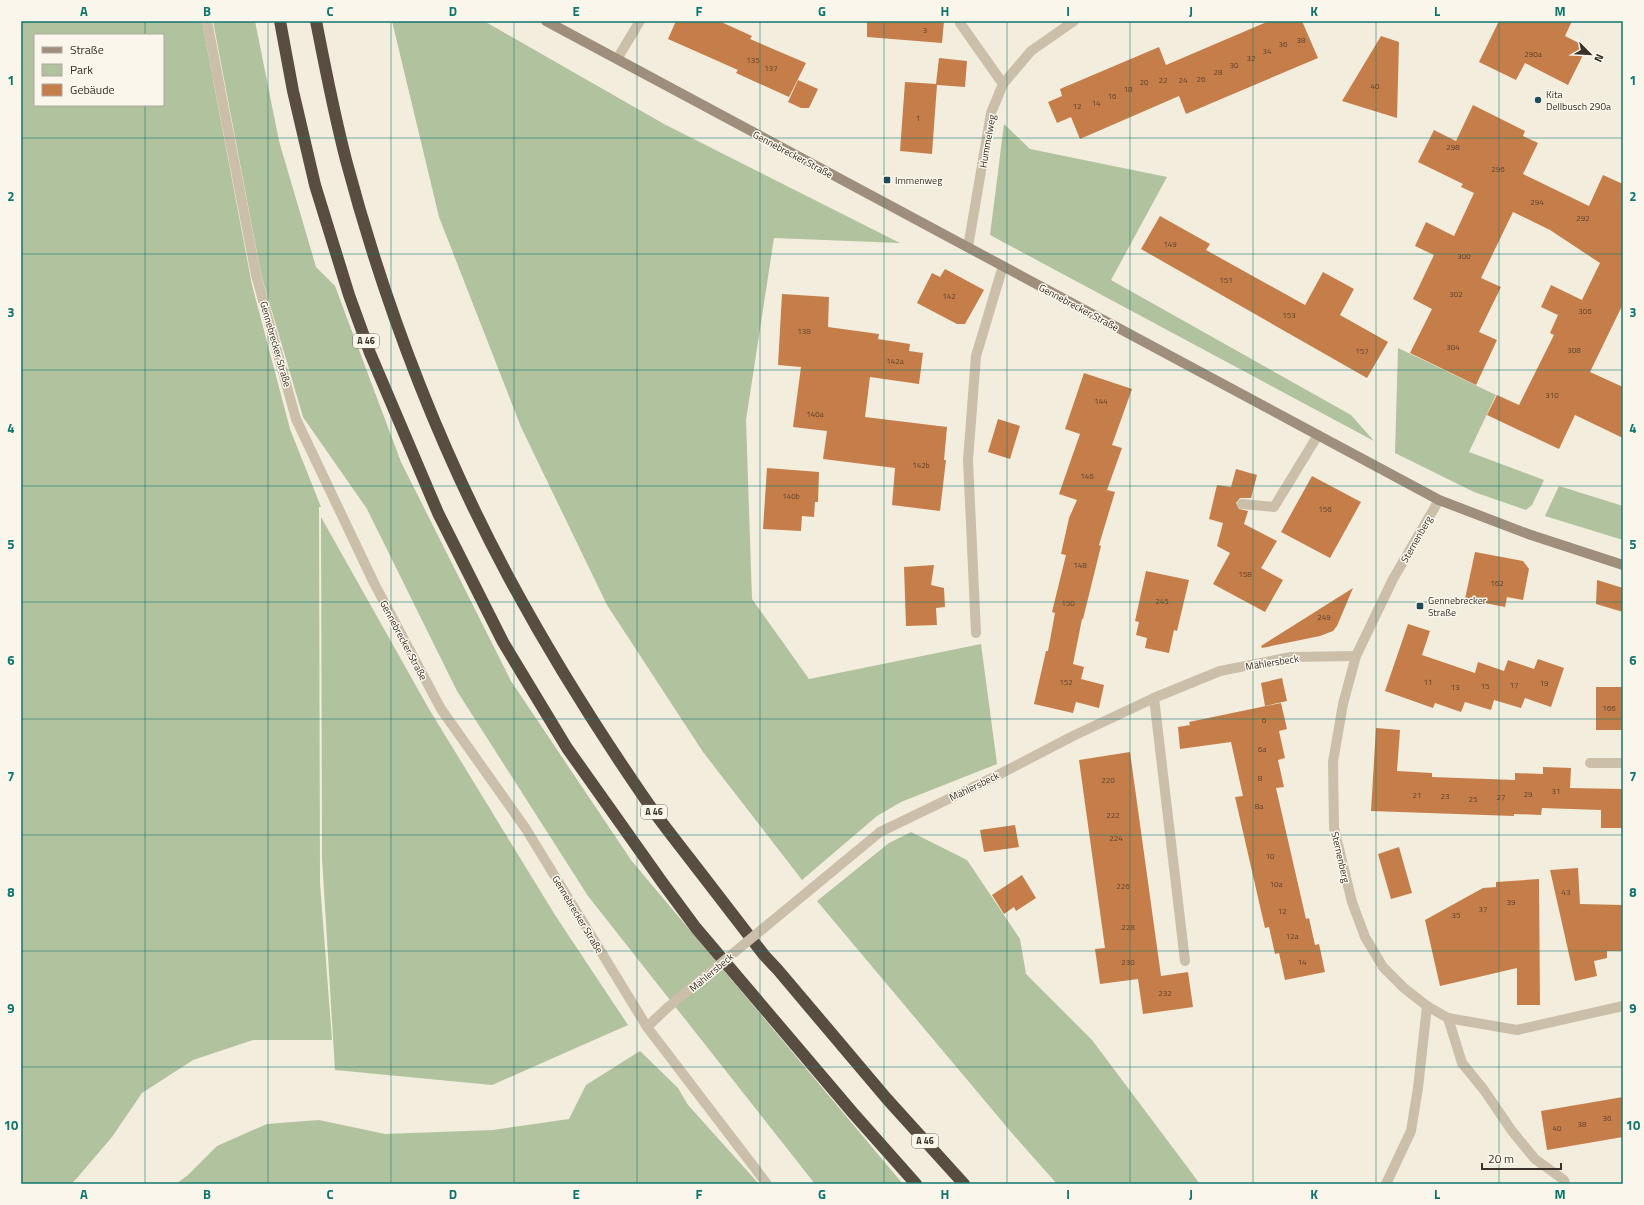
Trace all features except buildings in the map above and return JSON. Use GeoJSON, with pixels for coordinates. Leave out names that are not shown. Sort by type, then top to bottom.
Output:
{"type":"FeatureCollection","features":[{"type":"Feature","properties":{"kind":"highway","name":"A 46"},"geometry":{"type":"LineString","coordinates":[[280,21],[293,91],[316,185],[349,295],[370,352],[438,513],[503,642],[567,748],[696,928],[848,1107],[916,1184]]}},
{"type":"Feature","properties":{"kind":"highway","name":"A 46"},"geometry":{"type":"LineString","coordinates":[[316,21],[346,158],[372,250],[402,336],[434,417],[467,493],[508,575],[552,654],[654,812],[764,955],[887,1099],[964,1184]]}},
{"type":"Feature","properties":{"kind":"main road","name":"Gennebrecker Straße"},"geometry":{"type":"LineString","coordinates":[[546,21],[1439,500],[1528,534],[1623,565]]}},
{"type":"Feature","properties":{"kind":"street","name":"Gennebrecker Straße"},"geometry":{"type":"LineString","coordinates":[[207,21],[256,275],[296,419],[374,583],[440,709],[526,829],[647,1026],[767,1184]]}},
{"type":"Feature","properties":{"kind":"street"},"geometry":{"type":"LineString","coordinates":[[617,59],[640,21]]}},
{"type":"Feature","properties":{"kind":"street","name":"Hummelweg"},"geometry":{"type":"LineString","coordinates":[[968,247],[991,113],[1003,84],[1031,51],[1074,21]]}},
{"type":"Feature","properties":{"kind":"street"},"geometry":{"type":"LineString","coordinates":[[960,24],[1003,84]]}},
{"type":"Feature","properties":{"kind":"street"},"geometry":{"type":"LineString","coordinates":[[976,634],[968,453],[976,356],[1003,266]]}},
{"type":"Feature","properties":{"kind":"street"},"geometry":{"type":"LineString","coordinates":[[1242,504],[1274,507],[1318,435]]}},
{"type":"Feature","properties":{"kind":"street","name":"Sternenberg"},"geometry":{"type":"LineString","coordinates":[[1439,500],[1393,579],[1356,656],[1343,704],[1333,762],[1334,828],[1352,902],[1365,936],[1383,967],[1404,988],[1427,1006],[1448,1018],[1517,1030],[1623,1006]]}},
{"type":"Feature","properties":{"kind":"street","name":"Mählersbeck"},"geometry":{"type":"LineString","coordinates":[[647,1026],[880,832],[996,776],[1073,736],[1154,698],[1220,671],[1291,657],[1356,656]]}},
{"type":"Feature","properties":{"kind":"street"},"geometry":{"type":"LineString","coordinates":[[1154,698],[1185,961]]}},
{"type":"Feature","properties":{"kind":"street"},"geometry":{"type":"LineString","coordinates":[[1590,763],[1623,763]]}},
{"type":"Feature","properties":{"kind":"street"},"geometry":{"type":"LineString","coordinates":[[1386,1184],[1411,1131],[1418,1088],[1427,1006]]}},
{"type":"Feature","properties":{"kind":"street"},"geometry":{"type":"LineString","coordinates":[[1448,1018],[1462,1063],[1484,1090],[1512,1131],[1535,1158],[1564,1180],[1565,1184]]}},
{"type":"Feature","properties":{"kind":"green space"},"geometry":{"type":"Polygon","coordinates":[[[21,21],[202,21],[252,285],[290,429],[321,507],[319,507],[320,883],[332,1040],[253,1040],[193,1060],[142,1093],[112,1137],[71,1184],[21,1184],[21,21]]]}},
{"type":"Feature","properties":{"kind":"green space"},"geometry":{"type":"Polygon","coordinates":[[[213,21],[255,21],[279,141],[316,267],[335,286],[401,462],[511,681],[631,860],[903,1184],[815,1184],[588,896],[457,691],[367,509],[303,417],[261,274],[213,21]]]}},
{"type":"Feature","properties":{"kind":"green space"},"geometry":{"type":"Polygon","coordinates":[[[392,21],[484,21],[664,124],[900,243],[774,238],[746,420],[752,599],[809,679],[981,644],[997,764],[901,802],[877,816],[802,880],[703,752],[607,605],[521,427],[439,217],[392,21]]]}},
{"type":"Feature","properties":{"kind":"green space"},"geometry":{"type":"Polygon","coordinates":[[[1004,124],[1030,149],[1167,177],[1111,280],[1351,415],[1374,441],[990,235],[1004,124]]]}},
{"type":"Feature","properties":{"kind":"green space"},"geometry":{"type":"Polygon","coordinates":[[[1398,348],[1496,395],[1469,452],[1544,480],[1532,505],[1526,510],[1474,492],[1395,453],[1398,348]]]}},
{"type":"Feature","properties":{"kind":"green space"},"geometry":{"type":"Polygon","coordinates":[[[1559,486],[1623,506],[1623,540],[1545,516],[1559,486]]]}},
{"type":"Feature","properties":{"kind":"green space"},"geometry":{"type":"Polygon","coordinates":[[[321,517],[429,709],[555,915],[628,1025],[492,1085],[335,1070],[322,858],[321,517]]]}},
{"type":"Feature","properties":{"kind":"green space"},"geometry":{"type":"Polygon","coordinates":[[[911,832],[967,860],[1020,939],[1026,974],[1092,1040],[1200,1184],[1057,1184],[1011,1132],[817,901],[889,843],[911,832]]]}},
{"type":"Feature","properties":{"kind":"green space"},"geometry":{"type":"Polygon","coordinates":[[[640,1051],[678,1088],[688,1105],[759,1184],[176,1184],[188,1175],[217,1146],[267,1124],[319,1120],[385,1134],[493,1130],[569,1119],[586,1085],[640,1051]]]}},
{"type":"Feature","properties":{"kind":"place","name":"Kita Dellbusch 290a"},"geometry":{"type":"Point","coordinates":[1538,100]}},
{"type":"Feature","properties":{"kind":"place","name":"Immenweg"},"geometry":{"type":"Point","coordinates":[887,180]}},
{"type":"Feature","properties":{"kind":"place","name":"Gennebrecker Straße"},"geometry":{"type":"Point","coordinates":[1420,606]}}]}
